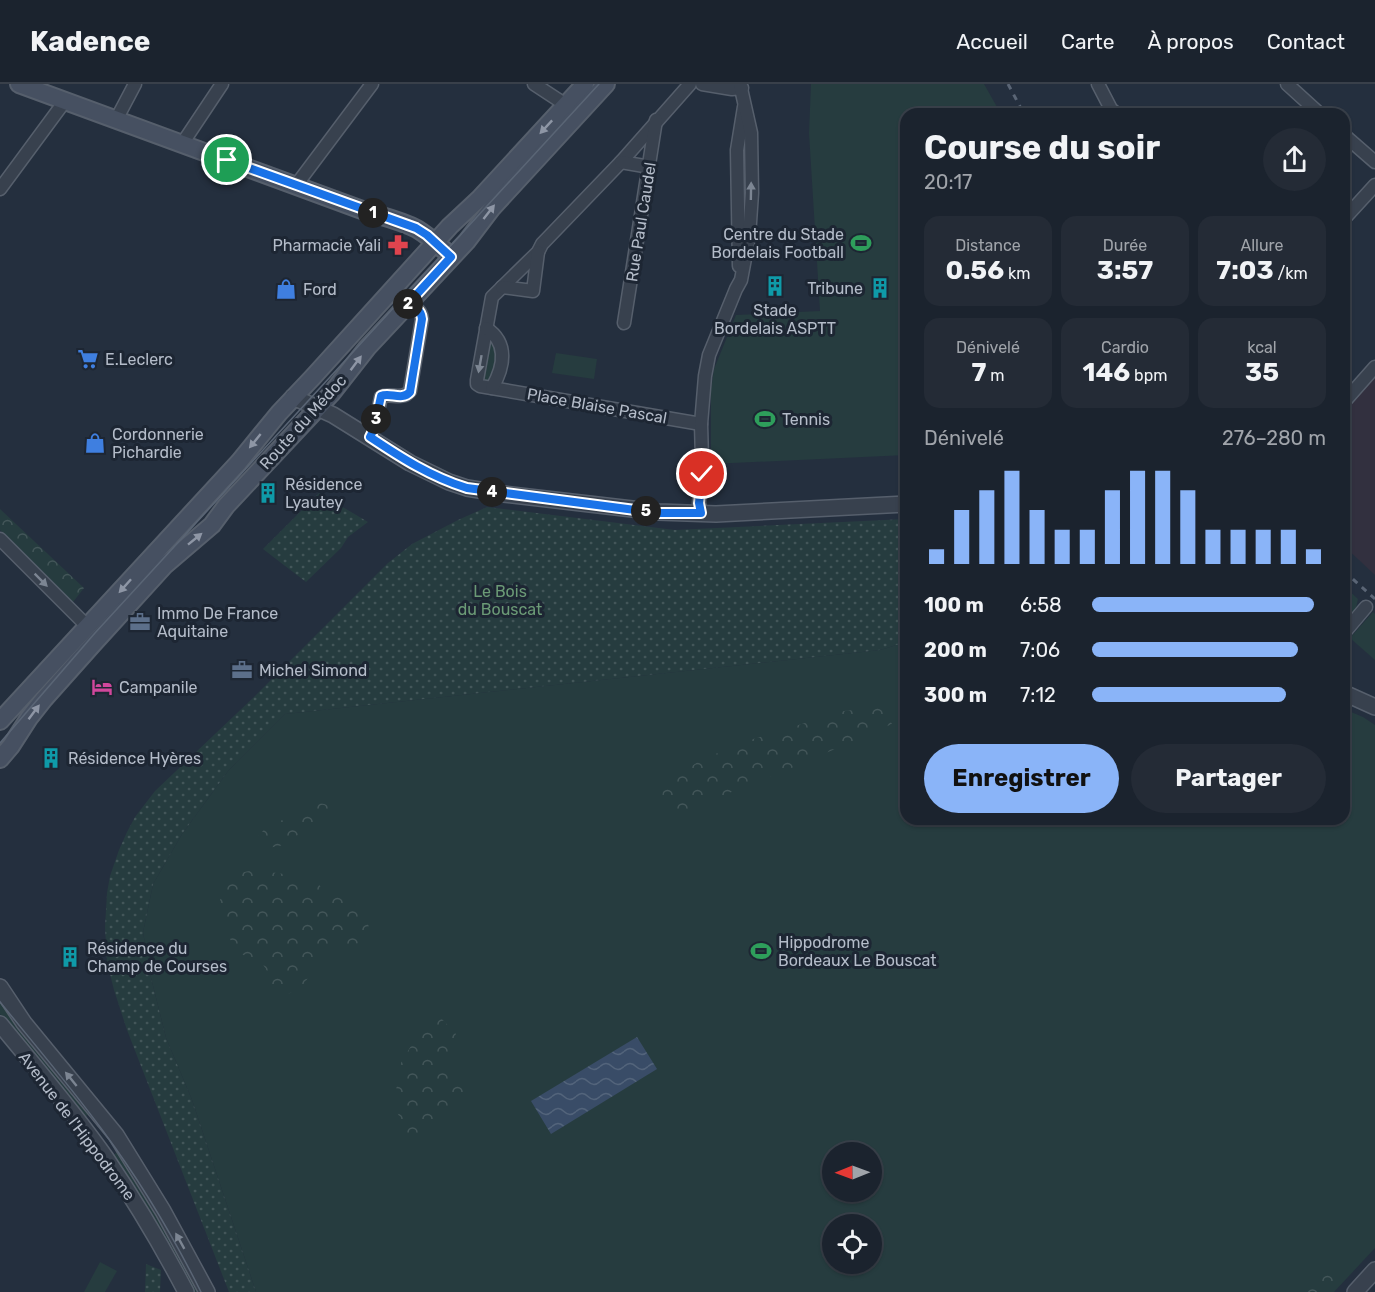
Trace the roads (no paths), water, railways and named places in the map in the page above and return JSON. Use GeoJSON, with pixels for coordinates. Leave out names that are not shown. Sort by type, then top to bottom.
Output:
{"type":"FeatureCollection","features":[{"type":"Feature","properties":{"kind":"main road"},"geometry":{"type":"LineString","coordinates":[[19,84],[416,228],[451,257]]}},
{"type":"Feature","properties":{"kind":"main road","name":"Route du Médoc"},"geometry":{"type":"LineString","coordinates":[[0,721],[239,462],[293,397],[435,242],[480,198],[585,84]]}},
{"type":"Feature","properties":{"kind":"main road","name":"Route du Médoc"},"geometry":{"type":"LineString","coordinates":[[0,759],[44,699],[106,629],[164,566],[212,525],[226,506],[331,394],[367,348],[466,242],[492,208],[606,84]]}},
{"type":"Feature","properties":{"kind":"street"},"geometry":{"type":"LineString","coordinates":[[116,120],[135,84]]}},
{"type":"Feature","properties":{"kind":"street"},"geometry":{"type":"LineString","coordinates":[[182,144],[222,84]]}},
{"type":"Feature","properties":{"kind":"street"},"geometry":{"type":"LineString","coordinates":[[298,186],[300,180],[372,84]]}},
{"type":"Feature","properties":{"kind":"street"},"geometry":{"type":"LineString","coordinates":[[534,84],[566,105]]}},
{"type":"Feature","properties":{"kind":"street"},"geometry":{"type":"LineString","coordinates":[[486,328],[501,343],[502,358],[492,388],[477,384],[486,328],[492,297],[538,252],[542,244],[621,162],[690,84]]}},
{"type":"Feature","properties":{"kind":"street"},"geometry":{"type":"LineString","coordinates":[[701,513],[699,503],[702,460],[701,424],[705,376],[709,355],[741,280],[749,237],[744,214],[752,194],[745,134],[748,112],[741,86],[732,89],[702,84]]}},
{"type":"Feature","properties":{"kind":"street"},"geometry":{"type":"LineString","coordinates":[[1098,84],[1112,108]]}},
{"type":"Feature","properties":{"kind":"street"},"geometry":{"type":"LineString","coordinates":[[1287,84],[1313,108]]}},
{"type":"Feature","properties":{"kind":"street"},"geometry":{"type":"LineString","coordinates":[[0,189],[65,101]]}},
{"type":"Feature","properties":{"kind":"street","name":"Rue Paul Caudel"},"geometry":{"type":"LineString","coordinates":[[624,323],[656,120]]}},
{"type":"Feature","properties":{"kind":"street"},"geometry":{"type":"LineString","coordinates":[[1350,140],[1375,162]]}},
{"type":"Feature","properties":{"kind":"street"},"geometry":{"type":"LineString","coordinates":[[621,162],[650,167]]}},
{"type":"Feature","properties":{"kind":"street"},"geometry":{"type":"LineString","coordinates":[[1350,212],[1375,185]]}},
{"type":"Feature","properties":{"kind":"street"},"geometry":{"type":"LineString","coordinates":[[502,287],[533,291],[538,252]]}},
{"type":"Feature","properties":{"kind":"street"},"geometry":{"type":"LineString","coordinates":[[370,437],[381,396],[386,394],[404,396],[410,392],[422,315],[417,309],[406,306]]}},
{"type":"Feature","properties":{"kind":"street"},"geometry":{"type":"LineString","coordinates":[[1350,395],[1375,367]]}},
{"type":"Feature","properties":{"kind":"street","name":"Place Blaise Pascal"},"geometry":{"type":"LineString","coordinates":[[492,388],[701,424]]}},
{"type":"Feature","properties":{"kind":"street"},"geometry":{"type":"LineString","coordinates":[[293,397],[370,437],[410,463],[467,488],[658,513],[728,513],[900,504]]}},
{"type":"Feature","properties":{"kind":"street"},"geometry":{"type":"LineString","coordinates":[[0,539],[88,627]]}},
{"type":"Feature","properties":{"kind":"street"},"geometry":{"type":"LineString","coordinates":[[1350,626],[1366,607]]}},
{"type":"Feature","properties":{"kind":"street"},"geometry":{"type":"LineString","coordinates":[[1350,696],[1375,707]]}},
{"type":"Feature","properties":{"kind":"street","name":"Avenue de l'Hippodrome"},"geometry":{"type":"LineString","coordinates":[[0,987],[24,1023],[110,1126],[163,1211],[207,1292]]}},
{"type":"Feature","properties":{"kind":"street","name":"Avenue de l'Hippodrome"},"geometry":{"type":"LineString","coordinates":[[0,1024],[93,1141],[134,1200],[186,1292]]}},
{"type":"Feature","properties":{"kind":"street"},"geometry":{"type":"LineString","coordinates":[[93,1141],[110,1126]]}},
{"type":"Feature","properties":{"kind":"street"},"geometry":{"type":"LineString","coordinates":[[1355,1292],[1375,1270]]}},
{"type":"Feature","properties":{"kind":"water"},"geometry":{"type":"Polygon","coordinates":[[[637,1037],[657,1069],[551,1134],[531,1101],[637,1037]]]}},
{"type":"Feature","properties":{"kind":"tram line"},"geometry":{"type":"LineString","coordinates":[[0,743],[95,633],[599,84]]}},
{"type":"Feature","properties":{"kind":"tram line"},"geometry":{"type":"LineString","coordinates":[[0,1002],[117,1150],[156,1210],[201,1292]]}},
{"type":"Feature","properties":{"kind":"railway"},"geometry":{"type":"LineString","coordinates":[[1008,84],[1021,108]]}},
{"type":"Feature","properties":{"kind":"railway"},"geometry":{"type":"LineString","coordinates":[[1350,576],[1375,599]]}},
{"type":"Feature","properties":{"kind":"place","name":"Centre du Stade Bordelais Football"},"geometry":{"type":"Point","coordinates":[861,243]}},
{"type":"Feature","properties":{"kind":"place","name":"Pharmacie Yali"},"geometry":{"type":"Point","coordinates":[398,245]}},
{"type":"Feature","properties":{"kind":"place","name":"Stade Bordelais ASPTT"},"geometry":{"type":"Point","coordinates":[775,286]}},
{"type":"Feature","properties":{"kind":"place","name":"Tribune"},"geometry":{"type":"Point","coordinates":[880,288]}},
{"type":"Feature","properties":{"kind":"place","name":"Ford"},"geometry":{"type":"Point","coordinates":[286,289]}},
{"type":"Feature","properties":{"kind":"place","name":"E.Leclerc"},"geometry":{"type":"Point","coordinates":[88,359]}},
{"type":"Feature","properties":{"kind":"place","name":"Tennis"},"geometry":{"type":"Point","coordinates":[765,419]}},
{"type":"Feature","properties":{"kind":"place","name":"Cordonnerie Pichardie"},"geometry":{"type":"Point","coordinates":[95,443]}},
{"type":"Feature","properties":{"kind":"place","name":"Résidence Lyautey"},"geometry":{"type":"Point","coordinates":[268,493]}},
{"type":"Feature","properties":{"kind":"place","name":"Immo De France Aquitaine"},"geometry":{"type":"Point","coordinates":[140,622]}},
{"type":"Feature","properties":{"kind":"place","name":"Michel Simond"},"geometry":{"type":"Point","coordinates":[242,670]}},
{"type":"Feature","properties":{"kind":"place","name":"Campanile"},"geometry":{"type":"Point","coordinates":[102,687]}},
{"type":"Feature","properties":{"kind":"place","name":"Résidence Hyères"},"geometry":{"type":"Point","coordinates":[51,758]}},
{"type":"Feature","properties":{"kind":"place","name":"Hippodrome Bordeaux Le Bouscat"},"geometry":{"type":"Point","coordinates":[761,951]}},
{"type":"Feature","properties":{"kind":"place","name":"Résidence du Champ de Courses"},"geometry":{"type":"Point","coordinates":[70,957]}},
{"type":"Feature","properties":{"kind":"park label","name":"Le Bois du Bouscat"},"geometry":{"type":"Point","coordinates":[500,600]}}]}
